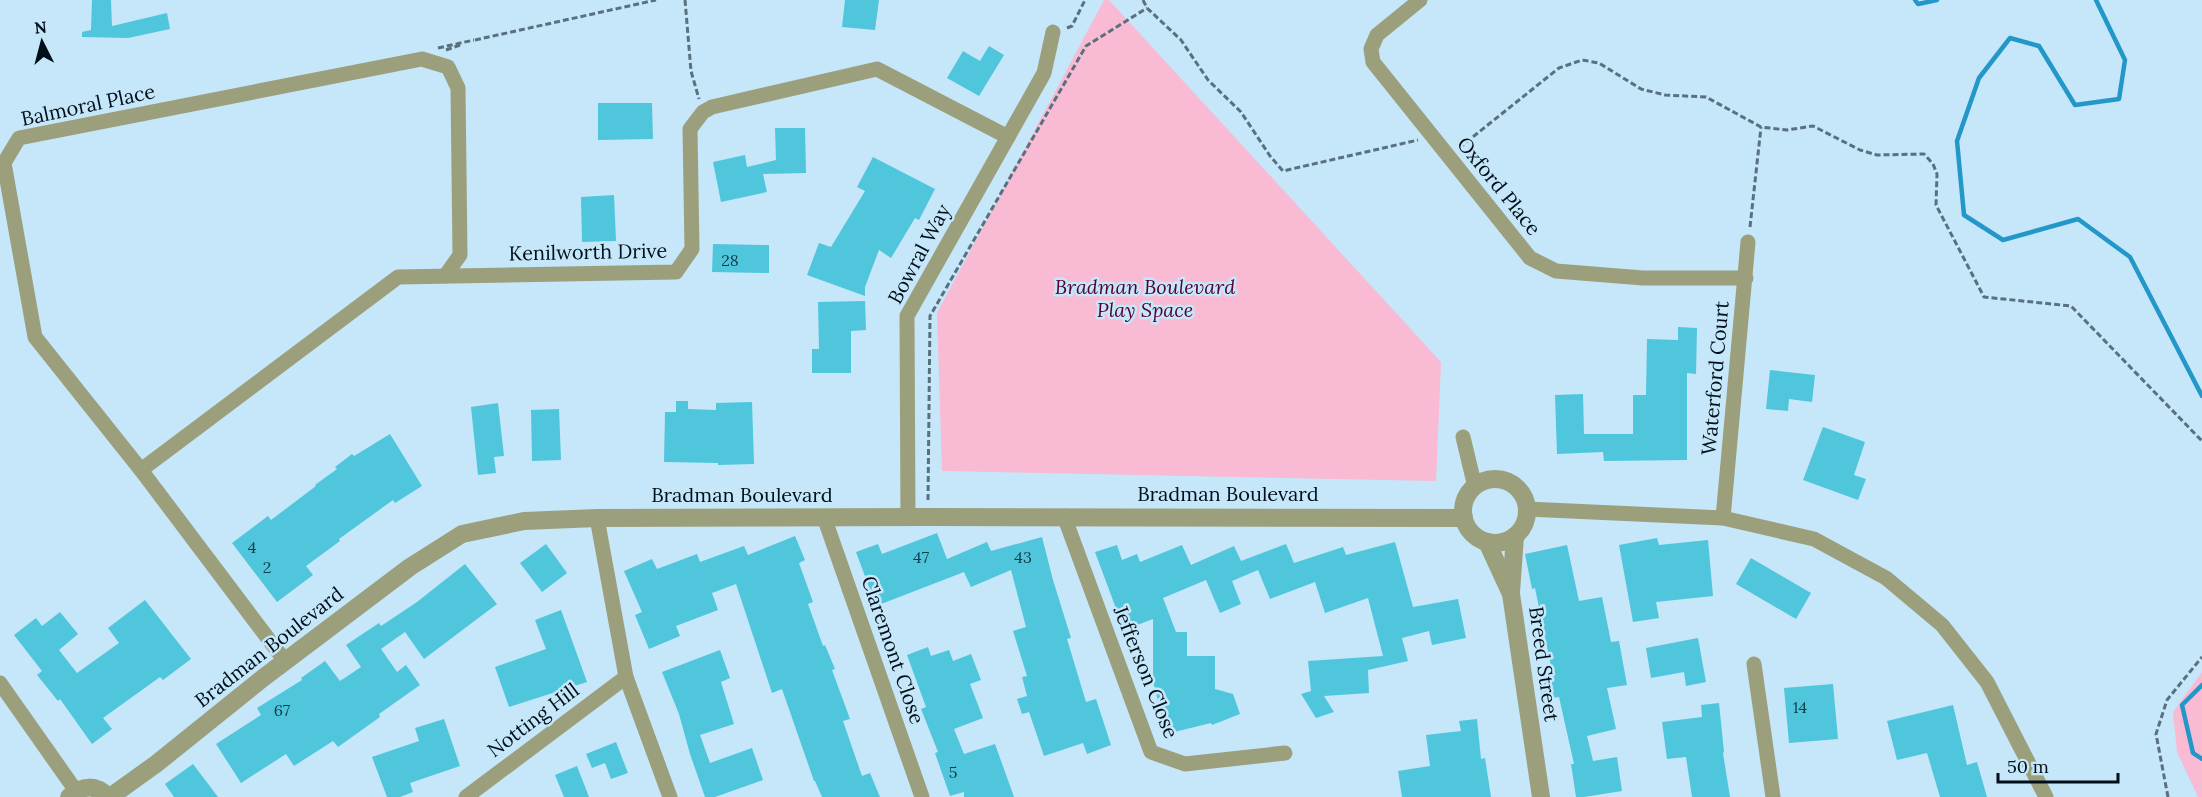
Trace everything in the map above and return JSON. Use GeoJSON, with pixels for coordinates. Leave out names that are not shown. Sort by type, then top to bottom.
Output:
{"type":"FeatureCollection","features":[{"type":"Feature","properties":{"kind":"street","name":"Oxford Place"},"geometry":{"type":"LineString","coordinates":[[1420,0],[1377,35],[1371,49],[1373,62],[1530,258],[1556,271],[1643,278],[1746,278]]}},
{"type":"Feature","properties":{"kind":"street","name":"Bowral Way"},"geometry":{"type":"LineString","coordinates":[[908,517],[907,316],[1044,73],[1053,32]]}},
{"type":"Feature","properties":{"kind":"street"},"geometry":{"type":"LineString","coordinates":[[422,59],[448,67],[458,88],[460,255],[445,276]]}},
{"type":"Feature","properties":{"kind":"street","name":"Balmoral Place"},"geometry":{"type":"LineString","coordinates":[[285,661],[141,470],[35,337],[4,163],[19,138],[422,59]]}},
{"type":"Feature","properties":{"kind":"street"},"geometry":{"type":"LineString","coordinates":[[703,112],[712,107],[877,69],[1008,137]]}},
{"type":"Feature","properties":{"kind":"street","name":"Kenilworth Drive"},"geometry":{"type":"LineString","coordinates":[[141,470],[398,277],[676,272],[692,249],[690,129],[703,112]]}},
{"type":"Feature","properties":{"kind":"street","name":"Waterford Court"},"geometry":{"type":"LineString","coordinates":[[1723,518],[1748,242]]}},
{"type":"Feature","properties":{"kind":"street"},"geometry":{"type":"LineString","coordinates":[[1463,437],[1475,487]]}},
{"type":"Feature","properties":{"kind":"street"},"geometry":{"type":"LineString","coordinates":[[1492,480],[1510,483],[1523,496],[1527,509],[1522,528],[1515,536],[1507,541],[1487,542],[1472,533],[1464,518],[1465,501],[1475,487],[1492,480]]}},
{"type":"Feature","properties":{"kind":"street"},"geometry":{"type":"LineString","coordinates":[[1527,509],[1723,518],[1814,539],[1886,578],[1942,625],[1987,682],[2046,797]]}},
{"type":"Feature","properties":{"kind":"street","name":"Bradman Boulevard"},"geometry":{"type":"LineString","coordinates":[[109,797],[156,764],[285,661],[410,567],[462,534],[524,521],[597,518],[1064,516],[1464,518]]}},
{"type":"Feature","properties":{"kind":"street","name":"Jefferson Close"},"geometry":{"type":"LineString","coordinates":[[1064,516],[1151,752],[1185,764],[1285,753]]}},
{"type":"Feature","properties":{"kind":"street","name":"Claremont Close"},"geometry":{"type":"LineString","coordinates":[[824,517],[922,797]]}},
{"type":"Feature","properties":{"kind":"street"},"geometry":{"type":"LineString","coordinates":[[597,518],[626,677],[670,797]]}},
{"type":"Feature","properties":{"kind":"street"},"geometry":{"type":"LineString","coordinates":[[1511,594],[1515,536]]}},
{"type":"Feature","properties":{"kind":"street","name":"Breed Street"},"geometry":{"type":"LineString","coordinates":[[1487,542],[1511,594],[1541,797]]}},
{"type":"Feature","properties":{"kind":"street"},"geometry":{"type":"LineString","coordinates":[[1754,664],[1773,797]]}},
{"type":"Feature","properties":{"kind":"street","name":"Notting Hill"},"geometry":{"type":"LineString","coordinates":[[466,797],[626,677]]}},
{"type":"Feature","properties":{"kind":"street"},"geometry":{"type":"LineString","coordinates":[[0,683],[72,794],[83,787],[94,787],[102,790],[109,797]]}},
{"type":"Feature","properties":{"kind":"path"},"geometry":{"type":"LineString","coordinates":[[422,59],[474,40],[656,0]]}},
{"type":"Feature","properties":{"kind":"path"},"geometry":{"type":"LineString","coordinates":[[685,0],[691,71],[703,112]]}},
{"type":"Feature","properties":{"kind":"path"},"geometry":{"type":"LineString","coordinates":[[1053,32],[1072,26],[1085,0]]}},
{"type":"Feature","properties":{"kind":"path"},"geometry":{"type":"LineString","coordinates":[[1143,0],[1147,8],[1181,40],[1208,80],[1241,112],[1270,156],[1283,171],[1433,137]]}},
{"type":"Feature","properties":{"kind":"path"},"geometry":{"type":"LineString","coordinates":[[928,517],[930,316],[1086,45],[1147,8]]}},
{"type":"Feature","properties":{"kind":"path"},"geometry":{"type":"LineString","coordinates":[[1449,157],[1559,68],[1582,60],[1599,63],[1641,89],[1665,95],[1706,97],[1761,127],[1786,130],[1813,126],[1860,150],[1877,155],[1924,154],[1933,164],[1937,174],[1936,205],[1984,297],[2071,306],[2202,441]]}},
{"type":"Feature","properties":{"kind":"path"},"geometry":{"type":"LineString","coordinates":[[1748,242],[1761,127]]}},
{"type":"Feature","properties":{"kind":"path"},"geometry":{"type":"LineString","coordinates":[[2168,797],[2156,734],[2167,700],[2202,657]]}},
{"type":"Feature","properties":{"kind":"green space","name":"Bradman Boulevard Play Space"},"geometry":{"type":"Polygon","coordinates":[[[1104,0],[1109,0],[1441,362],[1436,481],[942,471],[937,313],[1104,0]]]}},
{"type":"Feature","properties":{"kind":"green space"},"geometry":{"type":"Polygon","coordinates":[[[2202,672],[2202,797],[2198,797],[2177,752],[2173,712],[2202,672]]]}},
{"type":"Feature","properties":{"kind":"building"},"geometry":{"type":"Polygon","coordinates":[[[92,0],[111,0],[112,26],[167,13],[170,29],[128,38],[82,37],[82,32],[91,30],[92,0]]]}},
{"type":"Feature","properties":{"kind":"building"},"geometry":{"type":"Polygon","coordinates":[[[845,0],[879,0],[875,30],[842,27],[845,0]]]}},
{"type":"Feature","properties":{"kind":"building"},"geometry":{"type":"Polygon","coordinates":[[[989,46],[1004,55],[979,96],[947,78],[963,51],[980,61],[989,46]]]}},
{"type":"Feature","properties":{"kind":"building"},"geometry":{"type":"Polygon","coordinates":[[[598,103],[652,103],[653,139],[598,140],[598,103]]]}},
{"type":"Feature","properties":{"kind":"building"},"geometry":{"type":"Polygon","coordinates":[[[775,128],[805,128],[806,173],[763,174],[767,192],[721,202],[713,162],[745,155],[747,167],[776,160],[775,128]]]}},
{"type":"Feature","properties":{"kind":"building"},"geometry":{"type":"Polygon","coordinates":[[[873,157],[935,189],[919,220],[915,218],[891,258],[879,250],[865,287],[865,296],[807,275],[819,243],[831,247],[865,191],[857,187],[873,157]]]}},
{"type":"Feature","properties":{"kind":"building"},"geometry":{"type":"Polygon","coordinates":[[[614,195],[616,241],[582,242],[581,197],[614,195]]]}},
{"type":"Feature","properties":{"kind":"building"},"geometry":{"type":"Polygon","coordinates":[[[713,244],[769,245],[769,273],[712,272],[713,244]]]}},
{"type":"Feature","properties":{"kind":"building"},"geometry":{"type":"Polygon","coordinates":[[[865,301],[866,330],[851,331],[851,373],[812,373],[812,349],[819,349],[818,302],[865,301]]]}},
{"type":"Feature","properties":{"kind":"building"},"geometry":{"type":"Polygon","coordinates":[[[1678,327],[1697,328],[1696,374],[1687,373],[1687,460],[1604,461],[1603,452],[1557,454],[1555,395],[1583,394],[1584,434],[1633,434],[1633,395],[1646,395],[1647,339],[1678,340],[1678,327]]]}},
{"type":"Feature","properties":{"kind":"building"},"geometry":{"type":"Polygon","coordinates":[[[1770,370],[1815,375],[1812,402],[1789,399],[1788,411],[1766,409],[1770,370]]]}},
{"type":"Feature","properties":{"kind":"building"},"geometry":{"type":"Polygon","coordinates":[[[676,401],[688,401],[688,409],[716,410],[716,403],[752,402],[754,464],[664,462],[665,412],[676,412],[676,401]]]}},
{"type":"Feature","properties":{"kind":"building"},"geometry":{"type":"Polygon","coordinates":[[[498,403],[504,456],[494,457],[496,473],[478,475],[471,407],[498,403]]]}},
{"type":"Feature","properties":{"kind":"building"},"geometry":{"type":"Polygon","coordinates":[[[559,409],[561,460],[532,461],[531,410],[559,409]]]}},
{"type":"Feature","properties":{"kind":"building"},"geometry":{"type":"Polygon","coordinates":[[[1823,427],[1865,442],[1854,475],[1866,479],[1858,500],[1803,480],[1823,427]]]}},
{"type":"Feature","properties":{"kind":"building"},"geometry":{"type":"Polygon","coordinates":[[[390,434],[422,486],[395,503],[393,500],[339,539],[340,541],[306,566],[313,575],[277,602],[232,543],[268,516],[271,520],[337,469],[335,467],[352,454],[354,456],[390,434]]]}},
{"type":"Feature","properties":{"kind":"building"},"geometry":{"type":"Polygon","coordinates":[[[937,533],[947,559],[987,542],[991,551],[1042,537],[1071,638],[1067,639],[1086,702],[1096,699],[1111,745],[1087,754],[1083,743],[1044,756],[1029,712],[1022,714],[1017,699],[1027,696],[1022,677],[1027,676],[1013,631],[1026,627],[1011,570],[971,587],[964,572],[876,606],[856,552],[878,544],[882,554],[937,533]]]}},
{"type":"Feature","properties":{"kind":"building"},"geometry":{"type":"Polygon","coordinates":[[[795,536],[805,560],[799,563],[813,602],[808,604],[823,646],[825,645],[835,669],[832,670],[850,719],[843,721],[862,776],[870,773],[880,797],[822,797],[814,781],[782,689],[772,693],[736,584],[712,593],[718,610],[676,626],[680,636],[649,649],[635,615],[642,612],[624,571],[652,559],[657,569],[697,554],[700,562],[744,546],[748,555],[795,536]]]}},
{"type":"Feature","properties":{"kind":"building"},"geometry":{"type":"Polygon","coordinates":[[[1657,538],[1659,545],[1708,540],[1713,596],[1656,602],[1659,618],[1633,622],[1619,545],[1657,538]]]}},
{"type":"Feature","properties":{"kind":"building"},"geometry":{"type":"Polygon","coordinates":[[[1395,542],[1413,607],[1458,599],[1466,638],[1432,645],[1429,631],[1402,638],[1408,661],[1368,670],[1369,693],[1324,696],[1334,712],[1316,718],[1301,694],[1311,691],[1308,661],[1383,656],[1368,598],[1325,613],[1315,582],[1270,599],[1258,570],[1232,581],[1241,604],[1220,613],[1206,580],[1163,598],[1176,632],[1187,632],[1187,656],[1215,656],[1215,689],[1233,694],[1240,714],[1212,725],[1211,723],[1166,734],[1153,681],[1153,619],[1124,630],[1095,552],[1117,545],[1122,560],[1137,554],[1140,562],[1182,545],[1191,565],[1234,546],[1241,561],[1286,544],[1294,563],[1343,547],[1346,555],[1395,542]]]}},
{"type":"Feature","properties":{"kind":"building"},"geometry":{"type":"Polygon","coordinates":[[[546,544],[567,573],[542,592],[520,563],[546,544]]]}},
{"type":"Feature","properties":{"kind":"building"},"geometry":{"type":"Polygon","coordinates":[[[1567,545],[1579,601],[1602,597],[1611,642],[1619,641],[1627,685],[1607,688],[1616,729],[1587,736],[1593,761],[1617,757],[1622,791],[1584,797],[1576,797],[1571,764],[1574,764],[1559,697],[1542,700],[1539,684],[1554,681],[1535,588],[1532,589],[1525,554],[1567,545]]]}},
{"type":"Feature","properties":{"kind":"building"},"geometry":{"type":"Polygon","coordinates":[[[1751,558],[1811,593],[1796,619],[1736,584],[1751,558]]]}},
{"type":"Feature","properties":{"kind":"building"},"geometry":{"type":"Polygon","coordinates":[[[465,564],[497,604],[424,659],[405,632],[381,649],[397,672],[406,665],[420,685],[338,747],[333,741],[294,766],[286,754],[241,783],[216,744],[261,715],[257,708],[302,680],[301,678],[325,661],[340,681],[361,667],[346,645],[379,623],[381,626],[417,602],[465,564]]]}},
{"type":"Feature","properties":{"kind":"building"},"geometry":{"type":"Polygon","coordinates":[[[145,600],[191,659],[163,680],[160,677],[103,718],[112,729],[92,744],[60,699],[58,701],[37,675],[42,671],[14,635],[36,618],[42,626],[60,612],[78,634],[59,650],[77,673],[119,643],[108,628],[145,600]]]}},
{"type":"Feature","properties":{"kind":"building"},"geometry":{"type":"Polygon","coordinates":[[[561,610],[587,682],[509,707],[495,667],[546,649],[535,620],[561,610]]]}},
{"type":"Feature","properties":{"kind":"building"},"geometry":{"type":"Polygon","coordinates":[[[1698,638],[1706,682],[1686,686],[1684,672],[1651,678],[1646,648],[1698,638]]]}},
{"type":"Feature","properties":{"kind":"building"},"geometry":{"type":"Polygon","coordinates":[[[928,647],[931,656],[949,650],[953,661],[971,654],[981,680],[970,684],[983,718],[954,729],[964,754],[995,744],[1014,797],[964,797],[964,792],[950,796],[935,753],[938,752],[921,709],[926,707],[907,655],[928,647]]]}},
{"type":"Feature","properties":{"kind":"building"},"geometry":{"type":"Polygon","coordinates":[[[720,650],[730,678],[721,682],[734,724],[700,735],[710,763],[752,748],[763,780],[715,797],[705,797],[679,714],[662,672],[720,650]]]}},
{"type":"Feature","properties":{"kind":"building"},"geometry":{"type":"Polygon","coordinates":[[[1833,684],[1838,739],[1789,743],[1784,688],[1833,684]]]}},
{"type":"Feature","properties":{"kind":"building"},"geometry":{"type":"Polygon","coordinates":[[[1719,703],[1723,753],[1730,797],[1692,797],[1686,757],[1667,759],[1662,722],[1702,717],[1701,705],[1719,703]]]}},
{"type":"Feature","properties":{"kind":"building"},"geometry":{"type":"Polygon","coordinates":[[[1953,705],[1967,765],[1977,762],[1987,797],[1940,797],[1927,753],[1897,760],[1887,721],[1953,705]]]}},
{"type":"Feature","properties":{"kind":"building"},"geometry":{"type":"Polygon","coordinates":[[[444,719],[460,766],[410,783],[413,792],[400,797],[387,797],[372,757],[419,741],[415,728],[444,719]]]}},
{"type":"Feature","properties":{"kind":"building"},"geometry":{"type":"Polygon","coordinates":[[[1477,719],[1481,759],[1485,758],[1491,797],[1402,797],[1398,771],[1430,766],[1426,735],[1461,731],[1459,721],[1477,719]]]}},
{"type":"Feature","properties":{"kind":"building"},"geometry":{"type":"Polygon","coordinates":[[[616,742],[628,773],[611,779],[605,763],[592,768],[586,754],[616,742]]]}},
{"type":"Feature","properties":{"kind":"building"},"geometry":{"type":"Polygon","coordinates":[[[193,764],[218,797],[174,797],[165,784],[193,764]]]}},
{"type":"Feature","properties":{"kind":"building"},"geometry":{"type":"Polygon","coordinates":[[[577,766],[589,797],[564,797],[555,775],[577,766]]]}},
{"type":"Feature","properties":{"kind":"waterway"},"geometry":{"type":"LineString","coordinates":[[1915,0],[1918,4],[1937,0]]}},
{"type":"Feature","properties":{"kind":"waterway"},"geometry":{"type":"LineString","coordinates":[[2096,0],[2125,60],[2119,99],[2075,105],[2039,46],[2010,38],[1979,78],[1957,141],[1964,215],[2003,240],[2078,219],[2130,257],[2202,396]]}},
{"type":"Feature","properties":{"kind":"waterway"},"geometry":{"type":"LineString","coordinates":[[2202,685],[2182,705],[2193,753],[2202,759]]}}]}
